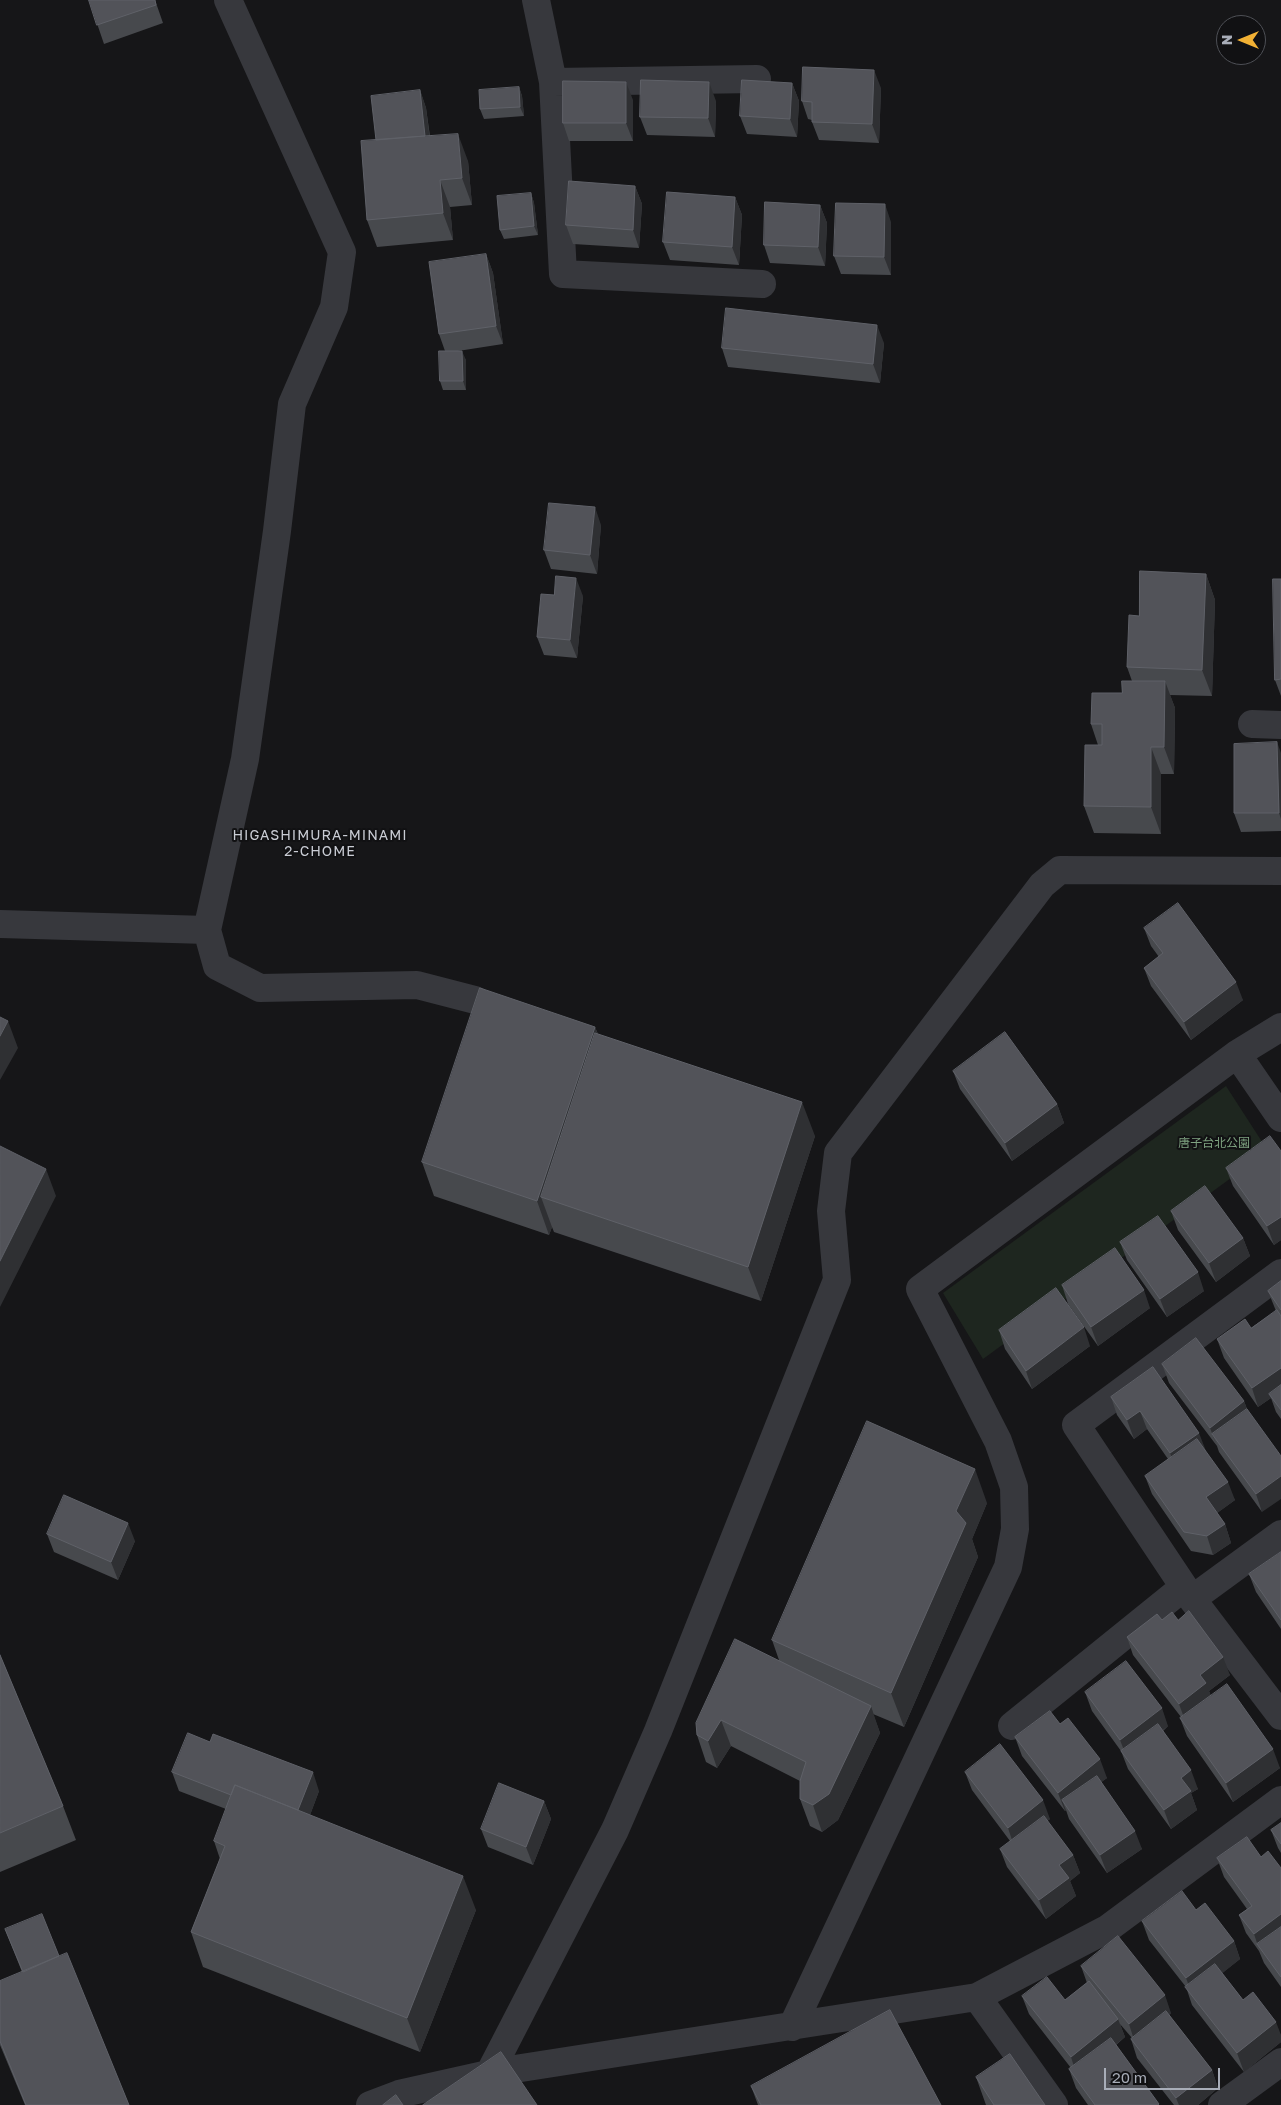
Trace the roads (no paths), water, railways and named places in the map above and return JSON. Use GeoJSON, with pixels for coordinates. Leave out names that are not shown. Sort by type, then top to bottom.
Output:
{"type":"FeatureCollection","features":[{"type":"Feature","properties":{"kind":"street"},"geometry":{"type":"LineString","coordinates":[[228,0],[342,252],[334,307],[292,404],[277,531],[245,759],[207,930],[217,966],[260,988],[417,985],[475,1000]]}},
{"type":"Feature","properties":{"kind":"street"},"geometry":{"type":"LineString","coordinates":[[536,0],[553,82],[564,274],[762,284]]}},
{"type":"Feature","properties":{"kind":"street"},"geometry":{"type":"LineString","coordinates":[[553,82],[757,79]]}},
{"type":"Feature","properties":{"kind":"street"},"geometry":{"type":"LineString","coordinates":[[1252,724],[1281,725]]}},
{"type":"Feature","properties":{"kind":"street"},"geometry":{"type":"LineString","coordinates":[[489,2074],[615,1830],[658,1731],[836,1280],[831,1211],[838,1153],[1042,885],[1060,870],[1281,871]]}},
{"type":"Feature","properties":{"kind":"street"},"geometry":{"type":"LineString","coordinates":[[0,924],[207,930]]}},
{"type":"Feature","properties":{"kind":"street"},"geometry":{"type":"LineString","coordinates":[[792,2027],[1008,1567],[1015,1529],[1014,1487],[998,1441],[920,1290],[1236,1054],[1281,1027]]}},
{"type":"Feature","properties":{"kind":"street"},"geometry":{"type":"LineString","coordinates":[[1236,1054],[1281,1118]]}},
{"type":"Feature","properties":{"kind":"street"},"geometry":{"type":"LineString","coordinates":[[1281,1273],[1076,1425],[1188,1593],[1281,1716]]}},
{"type":"Feature","properties":{"kind":"street"},"geometry":{"type":"LineString","coordinates":[[1012,1726],[1188,1593],[1281,1534]]}},
{"type":"Feature","properties":{"kind":"street"},"geometry":{"type":"LineString","coordinates":[[370,2105],[399,2094],[489,2074],[977,1997],[1107,1929],[1281,1800]]}},
{"type":"Feature","properties":{"kind":"street"},"geometry":{"type":"LineString","coordinates":[[977,1997],[1054,2105]]}},
{"type":"Feature","properties":{"kind":"street"},"geometry":{"type":"LineString","coordinates":[[1222,2105],[1281,2062]]}},
{"type":"Feature","properties":{"kind":"district","name":"HIGASHIMURA-MINAMI 2-CHOME"},"geometry":{"type":"Point","coordinates":[320,844]}},
{"type":"Feature","properties":{"kind":"park label","name":"唐子台北公園"},"geometry":{"type":"Point","coordinates":[1214,1143]}}]}
